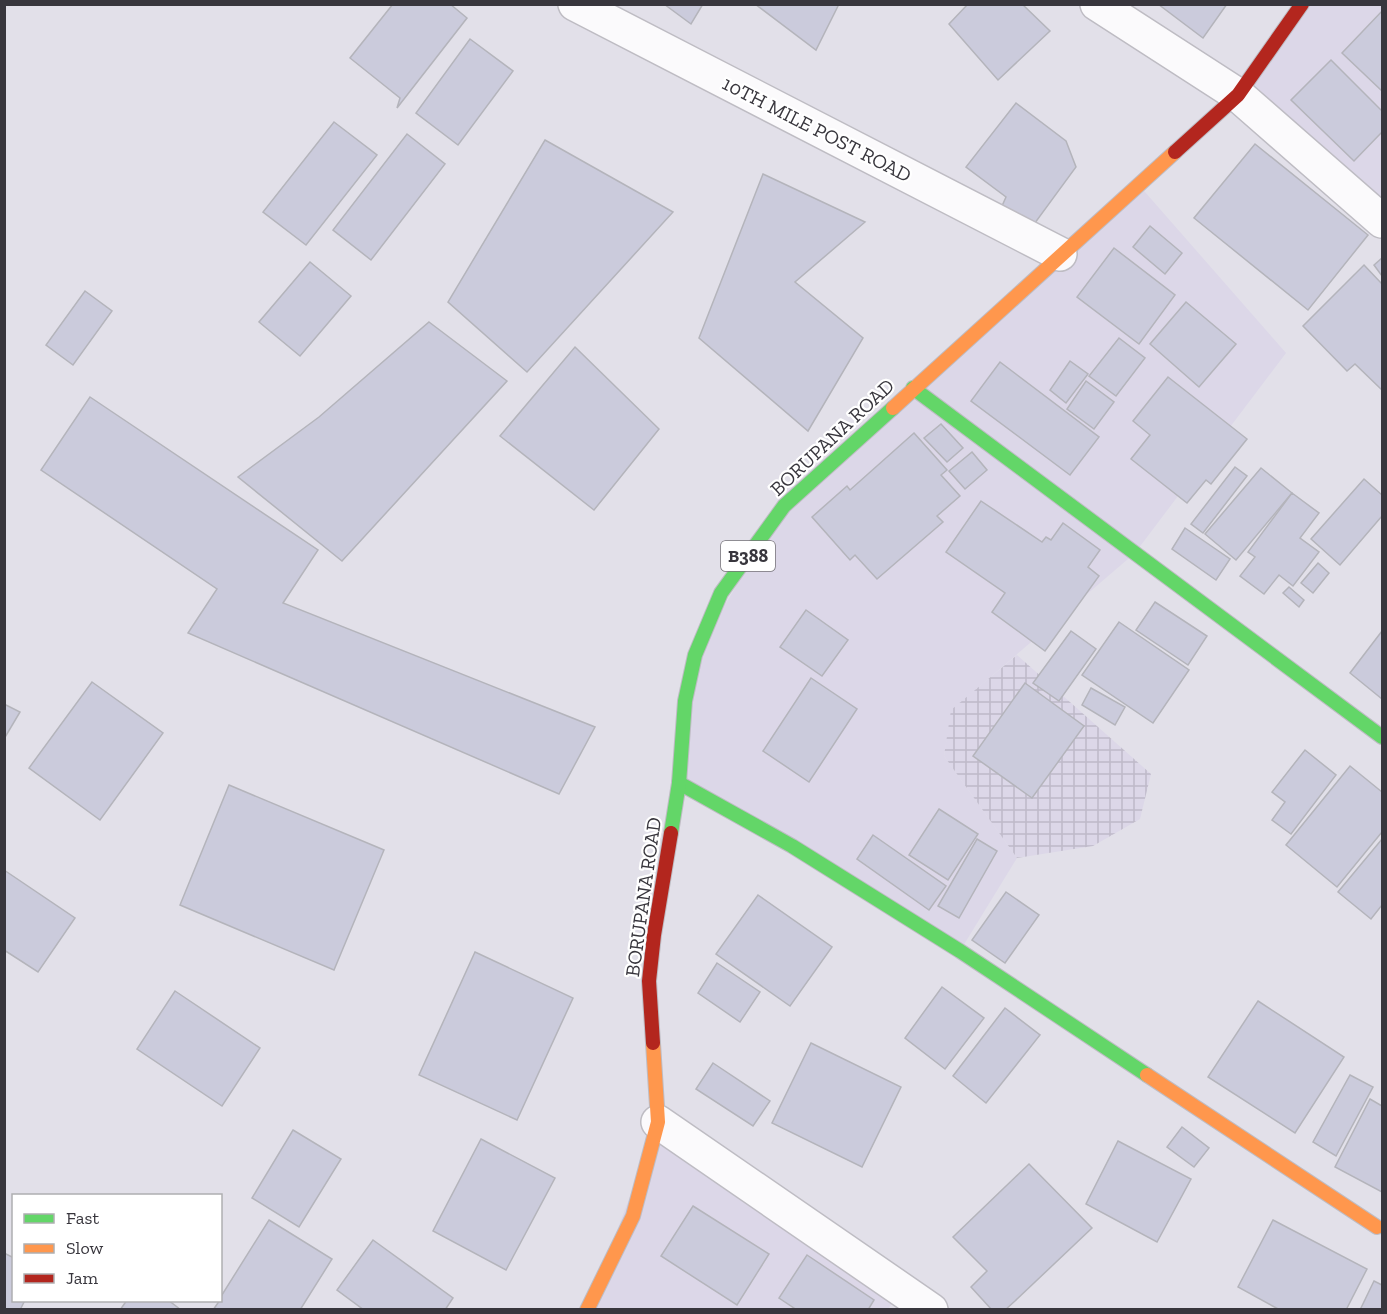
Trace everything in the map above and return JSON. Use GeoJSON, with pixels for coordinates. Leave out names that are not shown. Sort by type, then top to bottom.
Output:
{"type":"FeatureCollection","features":[{"type":"Feature","properties":{"kind":"main road","name":"BORUPANA ROAD"},"geometry":{"type":"LineString","coordinates":[[586,1310],[633,1215],[658,1122],[649,981],[654,935],[679,783],[685,701],[695,655],[721,593],[784,506],[1238,95],[1302,4]]}},
{"type":"Feature","properties":{"kind":"main road"},"geometry":{"type":"LineString","coordinates":[[914,388],[1383,737]]}},
{"type":"Feature","properties":{"kind":"main road"},"geometry":{"type":"LineString","coordinates":[[679,783],[792,846],[960,951],[1377,1227]]}},
{"type":"Feature","properties":{"kind":"street","name":"10TH MILE POST ROAD"},"geometry":{"type":"LineString","coordinates":[[575,4],[1060,254]]}},
{"type":"Feature","properties":{"kind":"street"},"geometry":{"type":"LineString","coordinates":[[1097,4],[1238,95],[1383,221]]}},
{"type":"Feature","properties":{"kind":"street"},"geometry":{"type":"LineString","coordinates":[[658,1122],[931,1310]]}},
{"type":"Feature","properties":{"kind":"shaded area"},"geometry":{"type":"Polygon","coordinates":[[[1302,5],[1382,5],[1382,194],[1370,210],[1238,95],[1302,5]]]}},
{"type":"Feature","properties":{"kind":"shaded area"},"geometry":{"type":"Polygon","coordinates":[[[1138,184],[1286,353],[1135,553],[952,710],[944,756],[1017,858],[960,951],[679,783],[695,655],[784,506],[1138,184]]]}},
{"type":"Feature","properties":{"kind":"shaded area"},"geometry":{"type":"Polygon","coordinates":[[[1017,655],[1151,774],[1140,819],[1093,846],[1017,858],[944,756],[951,710],[1017,655]]]}},
{"type":"Feature","properties":{"kind":"shaded area"},"geometry":{"type":"Polygon","coordinates":[[[658,1122],[902,1290],[888,1309],[587,1310],[658,1122]]]}},
{"type":"Feature","properties":{"kind":"building"},"geometry":{"type":"Polygon","coordinates":[[[393,4],[450,4],[467,18],[397,108],[400,98],[350,58],[393,4]]]}},
{"type":"Feature","properties":{"kind":"building"},"geometry":{"type":"Polygon","coordinates":[[[664,4],[703,4],[691,24],[664,4]]]}},
{"type":"Feature","properties":{"kind":"building"},"geometry":{"type":"Polygon","coordinates":[[[755,4],[839,4],[816,50],[755,4]]]}},
{"type":"Feature","properties":{"kind":"building"},"geometry":{"type":"Polygon","coordinates":[[[968,4],[1022,4],[1050,31],[998,80],[949,24],[968,4]]]}},
{"type":"Feature","properties":{"kind":"building"},"geometry":{"type":"Polygon","coordinates":[[[1158,4],[1227,4],[1203,38],[1158,4]]]}},
{"type":"Feature","properties":{"kind":"building"},"geometry":{"type":"Polygon","coordinates":[[[1382,11],[1382,91],[1342,53],[1382,11]]]}},
{"type":"Feature","properties":{"kind":"building"},"geometry":{"type":"Polygon","coordinates":[[[470,39],[513,71],[458,145],[416,113],[470,39]]]}},
{"type":"Feature","properties":{"kind":"building"},"geometry":{"type":"Polygon","coordinates":[[[1331,60],[1382,111],[1382,132],[1354,161],[1291,100],[1331,60]]]}},
{"type":"Feature","properties":{"kind":"building"},"geometry":{"type":"Polygon","coordinates":[[[1016,103],[1066,141],[1076,167],[1032,227],[1002,206],[1006,197],[966,167],[1016,103]]]}},
{"type":"Feature","properties":{"kind":"building"},"geometry":{"type":"Polygon","coordinates":[[[334,122],[377,155],[306,245],[263,212],[334,122]]]}},
{"type":"Feature","properties":{"kind":"building"},"geometry":{"type":"Polygon","coordinates":[[[407,134],[445,164],[371,260],[333,230],[407,134]]]}},
{"type":"Feature","properties":{"kind":"building"},"geometry":{"type":"Polygon","coordinates":[[[545,140],[673,212],[527,372],[448,302],[545,140]]]}},
{"type":"Feature","properties":{"kind":"building"},"geometry":{"type":"Polygon","coordinates":[[[1255,144],[1368,235],[1308,310],[1194,218],[1255,144]]]}},
{"type":"Feature","properties":{"kind":"building"},"geometry":{"type":"Polygon","coordinates":[[[763,174],[865,222],[795,282],[863,338],[808,431],[699,338],[763,174]]]}},
{"type":"Feature","properties":{"kind":"building"},"geometry":{"type":"Polygon","coordinates":[[[1150,226],[1182,253],[1165,274],[1133,247],[1150,226]]]}},
{"type":"Feature","properties":{"kind":"building"},"geometry":{"type":"Polygon","coordinates":[[[1114,248],[1175,295],[1139,344],[1077,297],[1114,248]]]}},
{"type":"Feature","properties":{"kind":"building"},"geometry":{"type":"Polygon","coordinates":[[[1382,258],[1382,276],[1374,265],[1382,258]]]}},
{"type":"Feature","properties":{"kind":"building"},"geometry":{"type":"Polygon","coordinates":[[[310,262],[351,296],[300,356],[259,322],[310,262]]]}},
{"type":"Feature","properties":{"kind":"building"},"geometry":{"type":"Polygon","coordinates":[[[1364,265],[1382,284],[1382,390],[1355,364],[1347,371],[1303,326],[1364,265]]]}},
{"type":"Feature","properties":{"kind":"building"},"geometry":{"type":"Polygon","coordinates":[[[85,291],[112,311],[73,365],[46,345],[85,291]]]}},
{"type":"Feature","properties":{"kind":"building"},"geometry":{"type":"Polygon","coordinates":[[[1186,302],[1236,344],[1199,387],[1150,344],[1186,302]]]}},
{"type":"Feature","properties":{"kind":"building"},"geometry":{"type":"Polygon","coordinates":[[[429,322],[507,381],[342,561],[238,477],[319,417],[429,322]]]}},
{"type":"Feature","properties":{"kind":"building"},"geometry":{"type":"Polygon","coordinates":[[[1119,338],[1145,358],[1116,396],[1089,376],[1119,338]]]}},
{"type":"Feature","properties":{"kind":"building"},"geometry":{"type":"Polygon","coordinates":[[[575,347],[659,429],[594,510],[500,436],[575,347]]]}},
{"type":"Feature","properties":{"kind":"building"},"geometry":{"type":"Polygon","coordinates":[[[1070,361],[1088,374],[1066,403],[1050,390],[1070,361]]]}},
{"type":"Feature","properties":{"kind":"building"},"geometry":{"type":"Polygon","coordinates":[[[1000,362],[1099,437],[1070,475],[971,401],[1000,362]]]}},
{"type":"Feature","properties":{"kind":"building"},"geometry":{"type":"Polygon","coordinates":[[[1168,377],[1247,439],[1211,484],[1206,480],[1187,503],[1131,459],[1150,435],[1133,421],[1168,377]]]}},
{"type":"Feature","properties":{"kind":"building"},"geometry":{"type":"Polygon","coordinates":[[[1086,381],[1114,402],[1094,429],[1067,409],[1086,381]]]}},
{"type":"Feature","properties":{"kind":"building"},"geometry":{"type":"Polygon","coordinates":[[[90,397],[318,550],[283,603],[595,727],[559,794],[188,633],[217,589],[41,470],[90,397]]]}},
{"type":"Feature","properties":{"kind":"building"},"geometry":{"type":"Polygon","coordinates":[[[941,424],[963,448],[947,462],[924,438],[941,424]]]}},
{"type":"Feature","properties":{"kind":"building"},"geometry":{"type":"Polygon","coordinates":[[[914,433],[947,470],[941,475],[960,496],[937,516],[943,522],[877,579],[855,555],[850,560],[812,517],[847,486],[850,490],[914,433]]]}},
{"type":"Feature","properties":{"kind":"building"},"geometry":{"type":"Polygon","coordinates":[[[972,452],[987,470],[965,489],[949,471],[972,452]]]}},
{"type":"Feature","properties":{"kind":"building"},"geometry":{"type":"Polygon","coordinates":[[[1235,467],[1247,476],[1203,533],[1191,524],[1235,467]]]}},
{"type":"Feature","properties":{"kind":"building"},"geometry":{"type":"Polygon","coordinates":[[[1261,468],[1292,493],[1236,560],[1205,534],[1261,468]]]}},
{"type":"Feature","properties":{"kind":"building"},"geometry":{"type":"Polygon","coordinates":[[[1364,479],[1382,495],[1382,516],[1340,565],[1311,539],[1364,479]]]}},
{"type":"Feature","properties":{"kind":"building"},"geometry":{"type":"Polygon","coordinates":[[[1292,493],[1319,513],[1300,538],[1319,552],[1293,586],[1279,575],[1264,594],[1240,576],[1255,557],[1248,552],[1292,493]]]}},
{"type":"Feature","properties":{"kind":"building"},"geometry":{"type":"Polygon","coordinates":[[[981,501],[1042,542],[1046,537],[1051,540],[1063,523],[1100,550],[1088,567],[1099,576],[1045,651],[992,612],[1005,593],[946,552],[981,501]]]}},
{"type":"Feature","properties":{"kind":"building"},"geometry":{"type":"Polygon","coordinates":[[[1185,528],[1230,559],[1216,580],[1172,549],[1185,528]]]}},
{"type":"Feature","properties":{"kind":"building"},"geometry":{"type":"Polygon","coordinates":[[[1318,563],[1329,573],[1313,593],[1301,583],[1318,563]]]}},
{"type":"Feature","properties":{"kind":"building"},"geometry":{"type":"Polygon","coordinates":[[[1289,587],[1304,600],[1299,607],[1283,593],[1289,587]]]}},
{"type":"Feature","properties":{"kind":"building"},"geometry":{"type":"Polygon","coordinates":[[[1155,602],[1207,636],[1188,665],[1136,630],[1155,602]]]}},
{"type":"Feature","properties":{"kind":"building"},"geometry":{"type":"Polygon","coordinates":[[[806,610],[848,640],[822,676],[780,647],[806,610]]]}},
{"type":"Feature","properties":{"kind":"building"},"geometry":{"type":"Polygon","coordinates":[[[1119,622],[1189,670],[1153,723],[1082,675],[1119,622]]]}},
{"type":"Feature","properties":{"kind":"building"},"geometry":{"type":"Polygon","coordinates":[[[1071,631],[1096,649],[1059,701],[1033,683],[1071,631]]]}},
{"type":"Feature","properties":{"kind":"building"},"geometry":{"type":"Polygon","coordinates":[[[1382,631],[1382,699],[1350,673],[1382,631]]]}},
{"type":"Feature","properties":{"kind":"building"},"geometry":{"type":"Polygon","coordinates":[[[811,678],[857,709],[809,782],[763,751],[811,678]]]}},
{"type":"Feature","properties":{"kind":"building"},"geometry":{"type":"Polygon","coordinates":[[[92,682],[163,733],[100,820],[29,768],[92,682]]]}},
{"type":"Feature","properties":{"kind":"building"},"geometry":{"type":"Polygon","coordinates":[[[1025,683],[1084,726],[1032,798],[973,756],[1025,683]]]}},
{"type":"Feature","properties":{"kind":"building"},"geometry":{"type":"Polygon","coordinates":[[[1091,688],[1125,707],[1115,725],[1082,705],[1091,688]]]}},
{"type":"Feature","properties":{"kind":"building"},"geometry":{"type":"Polygon","coordinates":[[[4,704],[20,712],[4,739],[4,704]]]}},
{"type":"Feature","properties":{"kind":"building"},"geometry":{"type":"Polygon","coordinates":[[[1305,750],[1336,775],[1291,834],[1272,820],[1285,802],[1272,792],[1305,750]]]}},
{"type":"Feature","properties":{"kind":"building"},"geometry":{"type":"Polygon","coordinates":[[[1350,766],[1382,792],[1382,832],[1337,887],[1286,845],[1350,766]]]}},
{"type":"Feature","properties":{"kind":"building"},"geometry":{"type":"Polygon","coordinates":[[[229,785],[384,850],[334,970],[180,905],[229,785]]]}},
{"type":"Feature","properties":{"kind":"building"},"geometry":{"type":"Polygon","coordinates":[[[939,809],[978,834],[948,880],[909,855],[939,809]]]}},
{"type":"Feature","properties":{"kind":"building"},"geometry":{"type":"Polygon","coordinates":[[[873,835],[946,886],[929,910],[857,859],[873,835]]]}},
{"type":"Feature","properties":{"kind":"building"},"geometry":{"type":"Polygon","coordinates":[[[977,839],[997,851],[959,918],[938,906],[977,839]]]}},
{"type":"Feature","properties":{"kind":"building"},"geometry":{"type":"Polygon","coordinates":[[[1382,839],[1382,905],[1371,919],[1338,892],[1382,839]]]}},
{"type":"Feature","properties":{"kind":"building"},"geometry":{"type":"Polygon","coordinates":[[[4,870],[75,918],[38,972],[4,950],[4,870]]]}},
{"type":"Feature","properties":{"kind":"building"},"geometry":{"type":"Polygon","coordinates":[[[1006,892],[1039,915],[1005,963],[972,940],[1006,892]]]}},
{"type":"Feature","properties":{"kind":"building"},"geometry":{"type":"Polygon","coordinates":[[[758,895],[832,947],[790,1006],[716,954],[758,895]]]}},
{"type":"Feature","properties":{"kind":"building"},"geometry":{"type":"Polygon","coordinates":[[[475,952],[573,998],[517,1120],[419,1075],[475,952]]]}},
{"type":"Feature","properties":{"kind":"building"},"geometry":{"type":"Polygon","coordinates":[[[717,963],[760,992],[740,1022],[698,993],[717,963]]]}},
{"type":"Feature","properties":{"kind":"building"},"geometry":{"type":"Polygon","coordinates":[[[942,987],[984,1018],[945,1069],[905,1038],[942,987]]]}},
{"type":"Feature","properties":{"kind":"building"},"geometry":{"type":"Polygon","coordinates":[[[175,991],[260,1048],[222,1106],[137,1049],[175,991]]]}},
{"type":"Feature","properties":{"kind":"building"},"geometry":{"type":"Polygon","coordinates":[[[1258,1001],[1344,1057],[1295,1133],[1208,1077],[1258,1001]]]}},
{"type":"Feature","properties":{"kind":"building"},"geometry":{"type":"Polygon","coordinates":[[[1005,1008],[1040,1035],[986,1103],[953,1076],[1005,1008]]]}},
{"type":"Feature","properties":{"kind":"building"},"geometry":{"type":"Polygon","coordinates":[[[811,1043],[901,1087],[862,1167],[772,1123],[811,1043]]]}},
{"type":"Feature","properties":{"kind":"building"},"geometry":{"type":"Polygon","coordinates":[[[713,1063],[770,1101],[753,1126],[696,1089],[713,1063]]]}},
{"type":"Feature","properties":{"kind":"building"},"geometry":{"type":"Polygon","coordinates":[[[1350,1075],[1373,1087],[1336,1156],[1313,1142],[1350,1075]]]}},
{"type":"Feature","properties":{"kind":"building"},"geometry":{"type":"Polygon","coordinates":[[[1370,1099],[1382,1106],[1382,1192],[1335,1167],[1370,1099]]]}},
{"type":"Feature","properties":{"kind":"building"},"geometry":{"type":"Polygon","coordinates":[[[1182,1127],[1209,1148],[1194,1167],[1167,1147],[1182,1127]]]}},
{"type":"Feature","properties":{"kind":"building"},"geometry":{"type":"Polygon","coordinates":[[[293,1130],[341,1159],[299,1227],[252,1198],[293,1130]]]}},
{"type":"Feature","properties":{"kind":"building"},"geometry":{"type":"Polygon","coordinates":[[[481,1139],[555,1178],[506,1270],[433,1231],[481,1139]]]}},
{"type":"Feature","properties":{"kind":"building"},"geometry":{"type":"Polygon","coordinates":[[[1118,1141],[1191,1179],[1157,1242],[1086,1204],[1118,1141]]]}},
{"type":"Feature","properties":{"kind":"building"},"geometry":{"type":"Polygon","coordinates":[[[1029,1164],[1092,1228],[1005,1310],[992,1310],[971,1287],[987,1271],[953,1237],[1029,1164]]]}},
{"type":"Feature","properties":{"kind":"building"},"geometry":{"type":"Polygon","coordinates":[[[693,1206],[769,1254],[737,1305],[661,1256],[693,1206]]]}},
{"type":"Feature","properties":{"kind":"building"},"geometry":{"type":"Polygon","coordinates":[[[269,1220],[332,1259],[300,1310],[213,1310],[219,1302],[222,1302],[222,1295],[269,1220]]]}},
{"type":"Feature","properties":{"kind":"building"},"geometry":{"type":"Polygon","coordinates":[[[1273,1220],[1367,1269],[1346,1310],[1280,1310],[1238,1287],[1273,1220]]]}},
{"type":"Feature","properties":{"kind":"building"},"geometry":{"type":"Polygon","coordinates":[[[373,1240],[453,1298],[445,1310],[364,1310],[337,1290],[373,1240]]]}},
{"type":"Feature","properties":{"kind":"building"},"geometry":{"type":"Polygon","coordinates":[[[4,1253],[12,1257],[12,1302],[24,1302],[20,1310],[4,1310],[4,1253]]]}},
{"type":"Feature","properties":{"kind":"building"},"geometry":{"type":"Polygon","coordinates":[[[807,1255],[874,1300],[868,1310],[797,1310],[779,1298],[807,1255]]]}},
{"type":"Feature","properties":{"kind":"building"},"geometry":{"type":"Polygon","coordinates":[[[1374,1281],[1382,1285],[1382,1310],[1360,1310],[1374,1281]]]}},
{"type":"Feature","properties":{"kind":"building"},"geometry":{"type":"Polygon","coordinates":[[[126,1302],[171,1302],[181,1310],[120,1310],[126,1302]]]}},
{"type":"Feature","properties":{"kind":"traffic: fast"},"geometry":{"type":"LineString","coordinates":[[913,388],[1382,737]]}},
{"type":"Feature","properties":{"kind":"traffic: fast"},"geometry":{"type":"LineString","coordinates":[[671,833],[679,783],[685,701],[695,655],[721,593],[784,506],[893,408]]}},
{"type":"Feature","properties":{"kind":"traffic: fast"},"geometry":{"type":"LineString","coordinates":[[679,783],[792,846],[960,951],[1147,1075]]}},
{"type":"Feature","properties":{"kind":"traffic: slow"},"geometry":{"type":"LineString","coordinates":[[893,408],[1175,152]]}},
{"type":"Feature","properties":{"kind":"traffic: slow"},"geometry":{"type":"LineString","coordinates":[[587,1310],[633,1216],[658,1122],[653,1043]]}},
{"type":"Feature","properties":{"kind":"traffic: slow"},"geometry":{"type":"LineString","coordinates":[[1147,1075],[1377,1227]]}},
{"type":"Feature","properties":{"kind":"traffic: jam"},"geometry":{"type":"LineString","coordinates":[[1175,152],[1238,95],[1302,4]]}},
{"type":"Feature","properties":{"kind":"traffic: jam"},"geometry":{"type":"LineString","coordinates":[[653,1043],[649,981],[654,935],[671,833]]}}]}
